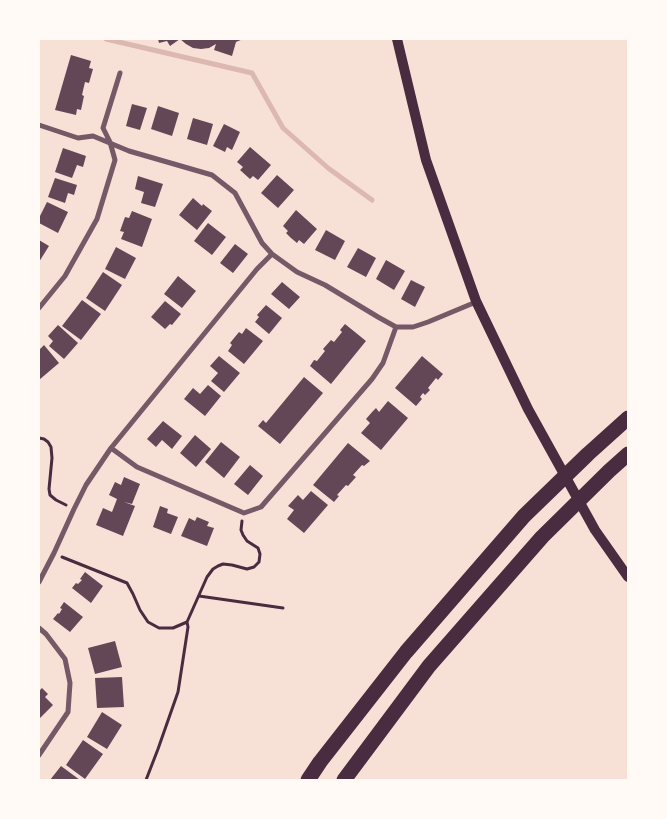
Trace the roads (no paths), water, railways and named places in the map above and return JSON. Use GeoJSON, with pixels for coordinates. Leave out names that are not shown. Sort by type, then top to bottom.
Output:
{"type":"FeatureCollection","features":[{"type":"Feature","properties":{"kind":"highway"},"geometry":{"type":"LineString","coordinates":[[308,780],[406,652],[524,516],[628,418]]}},
{"type":"Feature","properties":{"kind":"highway"},"geometry":{"type":"LineString","coordinates":[[344,780],[429,666],[542,537],[628,454]]}},
{"type":"Feature","properties":{"kind":"main road"},"geometry":{"type":"LineString","coordinates":[[397,39],[426,160],[476,301],[532,418],[595,530],[628,577]]}},
{"type":"Feature","properties":{"kind":"street"},"geometry":{"type":"LineString","coordinates":[[39,308],[65,276],[97,219],[115,160],[110,142],[103,128],[120,73]]}},
{"type":"Feature","properties":{"kind":"street"},"geometry":{"type":"LineString","coordinates":[[39,125],[78,138],[93,136],[129,151],[212,175],[235,193],[262,243],[272,254],[297,272],[325,285],[396,327],[413,327],[476,301]]}},
{"type":"Feature","properties":{"kind":"street"},"geometry":{"type":"LineString","coordinates":[[39,582],[86,485],[110,448],[257,269],[272,254]]}},
{"type":"Feature","properties":{"kind":"street"},"geometry":{"type":"LineString","coordinates":[[110,448],[137,467],[244,514],[260,507],[372,379],[383,363],[396,327]]}},
{"type":"Feature","properties":{"kind":"street"},"geometry":{"type":"LineString","coordinates":[[39,628],[46,634],[65,659],[70,683],[68,712],[39,755]]}},
{"type":"Feature","properties":{"kind":"waterway"},"geometry":{"type":"LineString","coordinates":[[106,39],[252,73],[283,128],[328,168],[372,200]]}}]}
